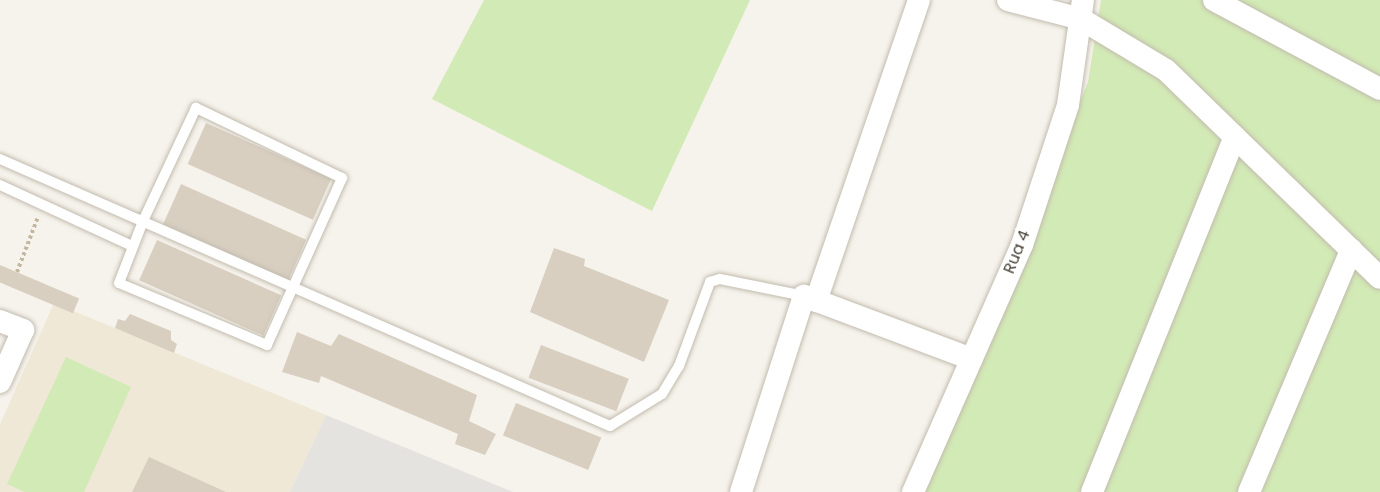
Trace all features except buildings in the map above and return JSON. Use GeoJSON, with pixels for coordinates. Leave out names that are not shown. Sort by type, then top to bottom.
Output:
{"type":"FeatureCollection","features":[{"type":"Feature","properties":{"kind":"street"},"geometry":{"type":"LineString","coordinates":[[741,492],[919,0]]}},
{"type":"Feature","properties":{"kind":"street"},"geometry":{"type":"LineString","coordinates":[[1008,0],[1082,9],[1166,70],[1380,278]]}},
{"type":"Feature","properties":{"kind":"street"},"geometry":{"type":"LineString","coordinates":[[1214,0],[1380,89]]}},
{"type":"Feature","properties":{"kind":"street","name":"Rua 4"},"geometry":{"type":"LineString","coordinates":[[914,492],[1022,245],[1068,105],[1082,9]]}},
{"type":"Feature","properties":{"kind":"street"},"geometry":{"type":"LineString","coordinates":[[1092,492],[1235,137]]}},
{"type":"Feature","properties":{"kind":"street"},"geometry":{"type":"LineString","coordinates":[[1250,492],[1351,250]]}},
{"type":"Feature","properties":{"kind":"street"},"geometry":{"type":"LineString","coordinates":[[810,299],[972,359]]}},
{"type":"Feature","properties":{"kind":"street"},"geometry":{"type":"LineString","coordinates":[[0,382],[23,330],[2,327]]}},
{"type":"Feature","properties":{"kind":"lane"},"geometry":{"type":"LineString","coordinates":[[196,108],[342,178],[267,345],[119,283],[143,221],[196,108]]}},
{"type":"Feature","properties":{"kind":"lane"},"geometry":{"type":"LineString","coordinates":[[0,159],[610,426],[662,394],[679,366],[710,282],[720,279],[810,299]]}},
{"type":"Feature","properties":{"kind":"lane"},"geometry":{"type":"LineString","coordinates":[[0,185],[132,246]]}},
{"type":"Feature","properties":{"kind":"path"},"geometry":{"type":"LineString","coordinates":[[17,272],[43,205]]}},
{"type":"Feature","properties":{"kind":"shaded area"},"geometry":{"type":"Polygon","coordinates":[[[54,303],[326,415],[290,492],[0,492],[0,424],[54,303]]]}},
{"type":"Feature","properties":{"kind":"shaded area"},"geometry":{"type":"Polygon","coordinates":[[[326,415],[513,492],[290,492],[326,415]]]}},
{"type":"Feature","properties":{"kind":"green space"},"geometry":{"type":"Polygon","coordinates":[[[484,0],[750,0],[652,211],[432,99],[484,0]]]}},
{"type":"Feature","properties":{"kind":"green space"},"geometry":{"type":"Polygon","coordinates":[[[1101,0],[1380,0],[1380,492],[918,492],[1088,82],[1101,0]]]}},
{"type":"Feature","properties":{"kind":"green space"},"geometry":{"type":"Polygon","coordinates":[[[66,357],[131,387],[84,492],[25,492],[7,484],[66,357]]]}}]}
